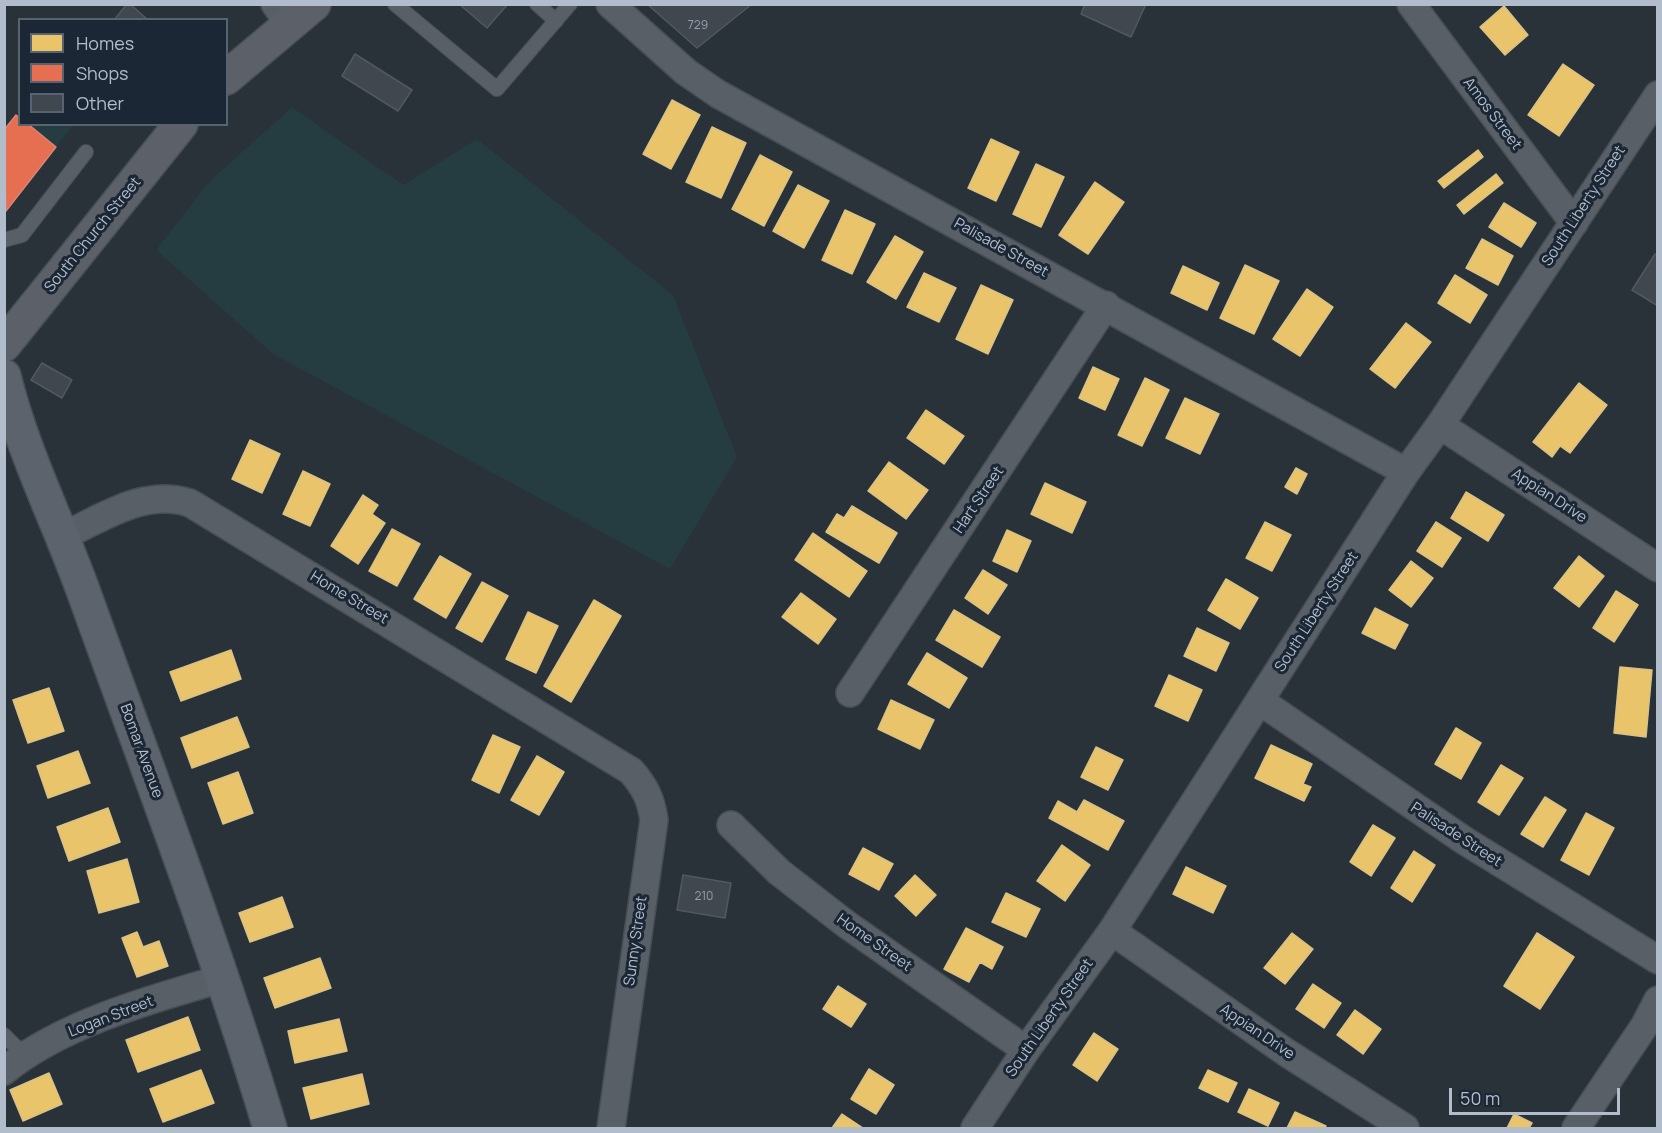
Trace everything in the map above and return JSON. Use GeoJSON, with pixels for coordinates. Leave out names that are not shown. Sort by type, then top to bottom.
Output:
{"type":"FeatureCollection","features":[{"type":"Feature","properties":{"kind":"main road"},"geometry":{"type":"LineString","coordinates":[[228,76],[293,11]]}},
{"type":"Feature","properties":{"kind":"main road","name":"South Church Street"},"geometry":{"type":"LineString","coordinates":[[4,345],[179,126]]}},
{"type":"Feature","properties":{"kind":"street","name":"Palisade Street"},"geometry":{"type":"LineString","coordinates":[[610,4],[686,72],[718,94],[1106,305],[1406,472]]}},
{"type":"Feature","properties":{"kind":"street","name":"Amos Street"},"geometry":{"type":"LineString","coordinates":[[1411,4],[1574,223]]}},
{"type":"Feature","properties":{"kind":"street","name":"South Liberty Street"},"geometry":{"type":"LineString","coordinates":[[975,1128],[1026,1050],[1112,931],[1406,472],[1440,425],[1658,95]]}},
{"type":"Feature","properties":{"kind":"street","name":"Hart Street"},"geometry":{"type":"LineString","coordinates":[[850,693],[1106,305]]}},
{"type":"Feature","properties":{"kind":"street","name":"Bomar Avenue"},"geometry":{"type":"LineString","coordinates":[[4,376],[12,407],[63,536],[224,978],[270,1128]]}},
{"type":"Feature","properties":{"kind":"street","name":"Appian Drive"},"geometry":{"type":"LineString","coordinates":[[1440,425],[1658,568]]}},
{"type":"Feature","properties":{"kind":"street","name":"Home Street"},"geometry":{"type":"LineString","coordinates":[[63,536],[139,501],[164,497],[190,503],[622,765]]}},
{"type":"Feature","properties":{"kind":"street","name":"Palisade Street"},"geometry":{"type":"LineString","coordinates":[[1260,701],[1456,835],[1658,960]]}},
{"type":"Feature","properties":{"kind":"street","name":"Sunny Street"},"geometry":{"type":"LineString","coordinates":[[611,1128],[654,820],[652,804],[645,786],[622,765]]}},
{"type":"Feature","properties":{"kind":"street","name":"Home Street"},"geometry":{"type":"LineString","coordinates":[[731,825],[779,872],[846,924],[1026,1050]]}},
{"type":"Feature","properties":{"kind":"street","name":"Appian Drive"},"geometry":{"type":"LineString","coordinates":[[1112,931],[1287,1053],[1405,1128]]}},
{"type":"Feature","properties":{"kind":"street","name":"Logan Street"},"geometry":{"type":"LineString","coordinates":[[14,1063],[52,1040],[94,1022],[224,978]]}},
{"type":"Feature","properties":{"kind":"street"},"geometry":{"type":"LineString","coordinates":[[1576,1128],[1645,1025],[1658,1000]]}},
{"type":"Feature","properties":{"kind":"lane"},"geometry":{"type":"LineString","coordinates":[[395,4],[497,89],[570,4]]}},
{"type":"Feature","properties":{"kind":"lane"},"geometry":{"type":"LineString","coordinates":[[537,4],[556,21]]}},
{"type":"Feature","properties":{"kind":"lane"},"geometry":{"type":"LineString","coordinates":[[4,240],[22,235],[86,152]]}},
{"type":"Feature","properties":{"kind":"lane"},"geometry":{"type":"LineString","coordinates":[[4,1035],[14,1063]]}},
{"type":"Feature","properties":{"kind":"green space"},"geometry":{"type":"Polygon","coordinates":[[[292,107],[403,185],[477,139],[673,295],[737,457],[670,569],[273,354],[156,250],[209,182],[292,107]]]}},
{"type":"Feature","properties":{"kind":"green space"},"geometry":{"type":"Polygon","coordinates":[[[29,126],[72,126],[56,147],[29,126]]]}},
{"type":"Feature","properties":{"kind":"building: Homes"},"geometry":{"type":"Polygon","coordinates":[[[1504,6],[1528,35],[1505,55],[1480,27],[1504,6]]]}},
{"type":"Feature","properties":{"kind":"building: Homes"},"geometry":{"type":"Polygon","coordinates":[[[1563,64],[1594,85],[1559,136],[1528,115],[1563,64]]]}},
{"type":"Feature","properties":{"kind":"building: Homes"},"geometry":{"type":"Polygon","coordinates":[[[672,100],[700,115],[671,169],[643,154],[672,100]]]}},
{"type":"Feature","properties":{"kind":"building: Homes"},"geometry":{"type":"Polygon","coordinates":[[[712,127],[746,143],[721,198],[686,182],[712,127]]]}},
{"type":"Feature","properties":{"kind":"building: Homes"},"geometry":{"type":"Polygon","coordinates":[[[991,139],[1019,152],[996,201],[968,188],[991,139]]]}},
{"type":"Feature","properties":{"kind":"building: Homes"},"geometry":{"type":"Polygon","coordinates":[[[1478,150],[1483,157],[1444,188],[1438,181],[1478,150]]]}},
{"type":"Feature","properties":{"kind":"building: Homes"},"geometry":{"type":"Polygon","coordinates":[[[760,155],[792,172],[764,226],[732,209],[760,155]]]}},
{"type":"Feature","properties":{"kind":"building: Homes"},"geometry":{"type":"Polygon","coordinates":[[[1036,164],[1064,177],[1041,227],[1013,214],[1036,164]]]}},
{"type":"Feature","properties":{"kind":"building: Homes"},"geometry":{"type":"Polygon","coordinates":[[[1496,174],[1503,183],[1464,214],[1457,205],[1496,174]]]}},
{"type":"Feature","properties":{"kind":"building: Homes"},"geometry":{"type":"Polygon","coordinates":[[[1095,182],[1124,202],[1088,254],[1059,235],[1095,182]]]}},
{"type":"Feature","properties":{"kind":"building: Homes"},"geometry":{"type":"Polygon","coordinates":[[[798,185],[829,201],[804,248],[773,231],[798,185]]]}},
{"type":"Feature","properties":{"kind":"building: Homes"},"geometry":{"type":"Polygon","coordinates":[[[1504,203],[1536,223],[1521,247],[1489,227],[1504,203]]]}},
{"type":"Feature","properties":{"kind":"building: Homes"},"geometry":{"type":"Polygon","coordinates":[[[845,210],[875,224],[852,274],[822,260],[845,210]]]}},
{"type":"Feature","properties":{"kind":"building: Homes"},"geometry":{"type":"Polygon","coordinates":[[[895,236],[923,252],[896,299],[867,282],[895,236]]]}},
{"type":"Feature","properties":{"kind":"building: Homes"},"geometry":{"type":"Polygon","coordinates":[[[1482,239],[1513,256],[1498,285],[1466,268],[1482,239]]]}},
{"type":"Feature","properties":{"kind":"building: Homes"},"geometry":{"type":"Polygon","coordinates":[[[1245,265],[1279,281],[1254,334],[1220,318],[1245,265]]]}},
{"type":"Feature","properties":{"kind":"building: Homes"},"geometry":{"type":"Polygon","coordinates":[[[1183,266],[1219,283],[1207,310],[1171,293],[1183,266]]]}},
{"type":"Feature","properties":{"kind":"building: Homes"},"geometry":{"type":"Polygon","coordinates":[[[924,273],[956,288],[939,322],[907,307],[924,273]]]}},
{"type":"Feature","properties":{"kind":"building: Homes"},"geometry":{"type":"Polygon","coordinates":[[[1455,275],[1487,295],[1470,323],[1438,303],[1455,275]]]}},
{"type":"Feature","properties":{"kind":"building: Homes"},"geometry":{"type":"Polygon","coordinates":[[[981,285],[1013,300],[988,354],[956,339],[981,285]]]}},
{"type":"Feature","properties":{"kind":"building: Homes"},"geometry":{"type":"Polygon","coordinates":[[[1307,289],[1333,307],[1300,356],[1273,339],[1307,289]]]}},
{"type":"Feature","properties":{"kind":"building: Homes"},"geometry":{"type":"Polygon","coordinates":[[[1406,323],[1431,342],[1395,388],[1370,369],[1406,323]]]}},
{"type":"Feature","properties":{"kind":"building: Homes"},"geometry":{"type":"Polygon","coordinates":[[[1093,367],[1119,379],[1105,410],[1079,398],[1093,367]]]}},
{"type":"Feature","properties":{"kind":"building: Homes"},"geometry":{"type":"Polygon","coordinates":[[[1145,378],[1169,390],[1142,446],[1118,435],[1145,378]]]}},
{"type":"Feature","properties":{"kind":"building: Homes"},"geometry":{"type":"Polygon","coordinates":[[[1579,383],[1607,405],[1570,453],[1560,446],[1552,457],[1533,442],[1579,383]]]}},
{"type":"Feature","properties":{"kind":"building: Homes"},"geometry":{"type":"Polygon","coordinates":[[[1185,398],[1219,414],[1200,454],[1166,438],[1185,398]]]}},
{"type":"Feature","properties":{"kind":"building: Homes"},"geometry":{"type":"Polygon","coordinates":[[[926,410],[964,436],[944,464],[907,438],[926,410]]]}},
{"type":"Feature","properties":{"kind":"building: Homes"},"geometry":{"type":"Polygon","coordinates":[[[250,440],[280,454],[262,493],[232,479],[250,440]]]}},
{"type":"Feature","properties":{"kind":"building: Homes"},"geometry":{"type":"Polygon","coordinates":[[[889,462],[928,490],[906,519],[868,491],[889,462]]]}},
{"type":"Feature","properties":{"kind":"building: Homes"},"geometry":{"type":"Polygon","coordinates":[[[1296,468],[1307,474],[1297,494],[1285,487],[1296,468]]]}},
{"type":"Feature","properties":{"kind":"building: Homes"},"geometry":{"type":"Polygon","coordinates":[[[303,471],[330,484],[310,526],[283,514],[303,471]]]}},
{"type":"Feature","properties":{"kind":"building: Homes"},"geometry":{"type":"Polygon","coordinates":[[[1045,483],[1086,502],[1072,533],[1031,514],[1045,483]]]}},
{"type":"Feature","properties":{"kind":"building: Homes"},"geometry":{"type":"Polygon","coordinates":[[[1466,492],[1504,515],[1488,541],[1451,518],[1466,492]]]}},
{"type":"Feature","properties":{"kind":"building: Homes"},"geometry":{"type":"Polygon","coordinates":[[[363,495],[378,505],[372,514],[385,523],[358,564],[331,546],[363,495]]]}},
{"type":"Feature","properties":{"kind":"building: Homes"},"geometry":{"type":"Polygon","coordinates":[[[852,506],[897,533],[879,563],[826,532],[837,514],[844,518],[852,506]]]}},
{"type":"Feature","properties":{"kind":"building: Homes"},"geometry":{"type":"Polygon","coordinates":[[[1265,522],[1291,535],[1272,571],[1246,558],[1265,522]]]}},
{"type":"Feature","properties":{"kind":"building: Homes"},"geometry":{"type":"Polygon","coordinates":[[[1436,522],[1461,538],[1442,567],[1417,551],[1436,522]]]}},
{"type":"Feature","properties":{"kind":"building: Homes"},"geometry":{"type":"Polygon","coordinates":[[[392,529],[420,544],[397,586],[369,571],[392,529]]]}},
{"type":"Feature","properties":{"kind":"building: Homes"},"geometry":{"type":"Polygon","coordinates":[[[1007,530],[1031,541],[1017,572],[993,561],[1007,530]]]}},
{"type":"Feature","properties":{"kind":"building: Homes"},"geometry":{"type":"Polygon","coordinates":[[[813,533],[867,571],[849,597],[795,560],[813,533]]]}},
{"type":"Feature","properties":{"kind":"building: Homes"},"geometry":{"type":"Polygon","coordinates":[[[440,556],[471,574],[446,618],[414,599],[440,556]]]}},
{"type":"Feature","properties":{"kind":"building: Homes"},"geometry":{"type":"Polygon","coordinates":[[[1579,556],[1604,576],[1579,607],[1554,588],[1579,556]]]}},
{"type":"Feature","properties":{"kind":"building: Homes"},"geometry":{"type":"Polygon","coordinates":[[[1411,561],[1433,578],[1411,607],[1389,590],[1411,561]]]}},
{"type":"Feature","properties":{"kind":"building: Homes"},"geometry":{"type":"Polygon","coordinates":[[[983,570],[1007,585],[988,614],[965,598],[983,570]]]}},
{"type":"Feature","properties":{"kind":"building: Homes"},"geometry":{"type":"Polygon","coordinates":[[[1226,579],[1258,598],[1240,629],[1208,610],[1226,579]]]}},
{"type":"Feature","properties":{"kind":"building: Homes"},"geometry":{"type":"Polygon","coordinates":[[[482,582],[508,596],[482,642],[456,628],[482,582]]]}},
{"type":"Feature","properties":{"kind":"building: Homes"},"geometry":{"type":"Polygon","coordinates":[[[1616,591],[1638,605],[1614,642],[1593,628],[1616,591]]]}},
{"type":"Feature","properties":{"kind":"building: Homes"},"geometry":{"type":"Polygon","coordinates":[[[801,593],[836,619],[818,644],[782,617],[801,593]]]}},
{"type":"Feature","properties":{"kind":"building: Homes"},"geometry":{"type":"Polygon","coordinates":[[[594,600],[621,616],[571,702],[544,686],[594,600]]]}},
{"type":"Feature","properties":{"kind":"building: Homes"},"geometry":{"type":"Polygon","coordinates":[[[1375,608],[1408,625],[1395,649],[1362,633],[1375,608]]]}},
{"type":"Feature","properties":{"kind":"building: Homes"},"geometry":{"type":"Polygon","coordinates":[[[954,610],[1000,637],[982,667],[936,640],[954,610]]]}},
{"type":"Feature","properties":{"kind":"building: Homes"},"geometry":{"type":"Polygon","coordinates":[[[528,612],[558,626],[536,673],[506,659],[528,612]]]}},
{"type":"Feature","properties":{"kind":"building: Homes"},"geometry":{"type":"Polygon","coordinates":[[[1197,628],[1229,643],[1216,671],[1184,656],[1197,628]]]}},
{"type":"Feature","properties":{"kind":"building: Homes"},"geometry":{"type":"Polygon","coordinates":[[[231,650],[241,679],[181,701],[170,672],[231,650]]]}},
{"type":"Feature","properties":{"kind":"building: Homes"},"geometry":{"type":"Polygon","coordinates":[[[927,653],[967,678],[949,708],[908,684],[927,653]]]}},
{"type":"Feature","properties":{"kind":"building: Homes"},"geometry":{"type":"Polygon","coordinates":[[[1620,667],[1652,670],[1646,737],[1614,733],[1620,667]]]}},
{"type":"Feature","properties":{"kind":"building: Homes"},"geometry":{"type":"Polygon","coordinates":[[[1169,675],[1202,690],[1188,721],[1155,706],[1169,675]]]}},
{"type":"Feature","properties":{"kind":"building: Homes"},"geometry":{"type":"Polygon","coordinates":[[[49,688],[64,731],[28,743],[13,700],[49,688]]]}},
{"type":"Feature","properties":{"kind":"building: Homes"},"geometry":{"type":"Polygon","coordinates":[[[891,700],[934,720],[920,749],[878,729],[891,700]]]}},
{"type":"Feature","properties":{"kind":"building: Homes"},"geometry":{"type":"Polygon","coordinates":[[[237,717],[249,747],[192,768],[181,738],[237,717]]]}},
{"type":"Feature","properties":{"kind":"building: Homes"},"geometry":{"type":"Polygon","coordinates":[[[1456,728],[1481,743],[1461,779],[1435,764],[1456,728]]]}},
{"type":"Feature","properties":{"kind":"building: Homes"},"geometry":{"type":"Polygon","coordinates":[[[493,735],[520,747],[499,793],[472,780],[493,735]]]}},
{"type":"Feature","properties":{"kind":"building: Homes"},"geometry":{"type":"Polygon","coordinates":[[[1271,745],[1312,764],[1303,784],[1311,787],[1304,801],[1255,778],[1271,745]]]}},
{"type":"Feature","properties":{"kind":"building: Homes"},"geometry":{"type":"Polygon","coordinates":[[[1096,747],[1123,760],[1108,790],[1081,777],[1096,747]]]}},
{"type":"Feature","properties":{"kind":"building: Homes"},"geometry":{"type":"Polygon","coordinates":[[[78,751],[90,783],[48,798],[37,766],[78,751]]]}},
{"type":"Feature","properties":{"kind":"building: Homes"},"geometry":{"type":"Polygon","coordinates":[[[537,756],[564,772],[539,815],[511,800],[537,756]]]}},
{"type":"Feature","properties":{"kind":"building: Homes"},"geometry":{"type":"Polygon","coordinates":[[[1501,765],[1523,778],[1499,815],[1478,802],[1501,765]]]}},
{"type":"Feature","properties":{"kind":"building: Homes"},"geometry":{"type":"Polygon","coordinates":[[[238,772],[253,813],[223,824],[208,783],[238,772]]]}},
{"type":"Feature","properties":{"kind":"building: Homes"},"geometry":{"type":"Polygon","coordinates":[[[1545,797],[1566,810],[1543,847],[1521,834],[1545,797]]]}},
{"type":"Feature","properties":{"kind":"building: Homes"},"geometry":{"type":"Polygon","coordinates":[[[1084,800],[1124,821],[1108,850],[1049,818],[1058,801],[1077,812],[1084,800]]]}},
{"type":"Feature","properties":{"kind":"building: Homes"},"geometry":{"type":"Polygon","coordinates":[[[108,808],[120,842],[69,861],[57,827],[108,808]]]}},
{"type":"Feature","properties":{"kind":"building: Homes"},"geometry":{"type":"Polygon","coordinates":[[[1586,813],[1614,828],[1589,875],[1561,860],[1586,813]]]}},
{"type":"Feature","properties":{"kind":"building: Homes"},"geometry":{"type":"Polygon","coordinates":[[[1373,825],[1395,838],[1371,876],[1350,862],[1373,825]]]}},
{"type":"Feature","properties":{"kind":"building: Homes"},"geometry":{"type":"Polygon","coordinates":[[[1062,845],[1090,865],[1065,901],[1037,881],[1062,845]]]}},
{"type":"Feature","properties":{"kind":"building: Homes"},"geometry":{"type":"Polygon","coordinates":[[[863,848],[893,864],[879,890],[849,874],[863,848]]]}},
{"type":"Feature","properties":{"kind":"building: Homes"},"geometry":{"type":"Polygon","coordinates":[[[1414,851],[1435,865],[1412,902],[1391,888],[1414,851]]]}},
{"type":"Feature","properties":{"kind":"building: Homes"},"geometry":{"type":"Polygon","coordinates":[[[127,859],[139,902],[99,913],[87,871],[127,859]]]}},
{"type":"Feature","properties":{"kind":"building: Homes"},"geometry":{"type":"Polygon","coordinates":[[[1186,867],[1226,886],[1213,913],[1173,894],[1186,867]]]}},
{"type":"Feature","properties":{"kind":"building: Homes"},"geometry":{"type":"Polygon","coordinates":[[[915,875],[936,895],[916,916],[895,896],[915,875]]]}},
{"type":"Feature","properties":{"kind":"building: Homes"},"geometry":{"type":"Polygon","coordinates":[[[1006,893],[1040,909],[1026,937],[992,922],[1006,893]]]}},
{"type":"Feature","properties":{"kind":"building: Homes"},"geometry":{"type":"Polygon","coordinates":[[[282,897],[293,927],[250,942],[239,913],[282,897]]]}},
{"type":"Feature","properties":{"kind":"building: Homes"},"geometry":{"type":"Polygon","coordinates":[[[966,928],[1003,947],[992,969],[980,962],[969,982],[944,969],[966,928]]]}},
{"type":"Feature","properties":{"kind":"building: Homes"},"geometry":{"type":"Polygon","coordinates":[[[137,932],[143,947],[159,941],[168,966],[137,977],[122,938],[137,932]]]}},
{"type":"Feature","properties":{"kind":"building: Homes"},"geometry":{"type":"Polygon","coordinates":[[[1292,933],[1313,949],[1285,984],[1264,968],[1292,933]]]}},
{"type":"Feature","properties":{"kind":"building: Homes"},"geometry":{"type":"Polygon","coordinates":[[[1537,933],[1574,957],[1540,1009],[1504,986],[1537,933]]]}},
{"type":"Feature","properties":{"kind":"building: Homes"},"geometry":{"type":"Polygon","coordinates":[[[320,958],[331,988],[275,1008],[264,978],[320,958]]]}},
{"type":"Feature","properties":{"kind":"building: Homes"},"geometry":{"type":"Polygon","coordinates":[[[1313,984],[1341,1003],[1324,1028],[1296,1009],[1313,984]]]}},
{"type":"Feature","properties":{"kind":"building: Homes"},"geometry":{"type":"Polygon","coordinates":[[[838,986],[866,1004],[851,1027],[823,1009],[838,986]]]}},
{"type":"Feature","properties":{"kind":"building: Homes"},"geometry":{"type":"Polygon","coordinates":[[[1355,1010],[1381,1029],[1363,1054],[1337,1035],[1355,1010]]]}},
{"type":"Feature","properties":{"kind":"building: Homes"},"geometry":{"type":"Polygon","coordinates":[[[188,1017],[200,1050],[138,1072],[126,1040],[188,1017]]]}},
{"type":"Feature","properties":{"kind":"building: Homes"},"geometry":{"type":"Polygon","coordinates":[[[339,1019],[347,1051],[295,1063],[288,1031],[339,1019]]]}},
{"type":"Feature","properties":{"kind":"building: Homes"},"geometry":{"type":"Polygon","coordinates":[[[1094,1033],[1118,1049],[1097,1081],[1073,1065],[1094,1033]]]}},
{"type":"Feature","properties":{"kind":"building: Homes"},"geometry":{"type":"Polygon","coordinates":[[[869,1069],[894,1085],[876,1114],[851,1099],[869,1069]]]}},
{"type":"Feature","properties":{"kind":"building: Homes"},"geometry":{"type":"Polygon","coordinates":[[[201,1070],[214,1103],[163,1122],[150,1089],[201,1070]]]}},
{"type":"Feature","properties":{"kind":"building: Homes"},"geometry":{"type":"Polygon","coordinates":[[[1208,1070],[1237,1083],[1228,1102],[1199,1088],[1208,1070]]]}},
{"type":"Feature","properties":{"kind":"building: Homes"},"geometry":{"type":"Polygon","coordinates":[[[49,1073],[62,1104],[23,1121],[10,1090],[49,1073]]]}},
{"type":"Feature","properties":{"kind":"building: Homes"},"geometry":{"type":"Polygon","coordinates":[[[362,1074],[369,1104],[311,1119],[303,1088],[362,1074]]]}},
{"type":"Feature","properties":{"kind":"building: Homes"},"geometry":{"type":"Polygon","coordinates":[[[1249,1089],[1279,1103],[1268,1126],[1238,1112],[1249,1089]]]}},
{"type":"Feature","properties":{"kind":"building: Homes"},"geometry":{"type":"Polygon","coordinates":[[[1295,1112],[1326,1126],[1325,1128],[1287,1128],[1295,1112]]]}},
{"type":"Feature","properties":{"kind":"building: Homes"},"geometry":{"type":"Polygon","coordinates":[[[842,1114],[863,1128],[832,1128],[842,1114]]]}},
{"type":"Feature","properties":{"kind":"building: Homes"},"geometry":{"type":"Polygon","coordinates":[[[1514,1114],[1532,1123],[1529,1128],[1507,1128],[1514,1114]]]}},
{"type":"Feature","properties":{"kind":"building: Shops"},"geometry":{"type":"Polygon","coordinates":[[[16,115],[18,126],[30,126],[56,147],[6,211],[4,130],[16,115]]]}},
{"type":"Feature","properties":{"kind":"building: Other"},"geometry":{"type":"Polygon","coordinates":[[[127,4],[130,4],[146,18],[116,18],[127,4]]]}},
{"type":"Feature","properties":{"kind":"building: Other"},"geometry":{"type":"Polygon","coordinates":[[[459,4],[508,4],[487,28],[459,4]]]}},
{"type":"Feature","properties":{"kind":"building: Other"},"geometry":{"type":"Polygon","coordinates":[[[647,4],[752,4],[697,48],[647,4]]]}},
{"type":"Feature","properties":{"kind":"building: Other"},"geometry":{"type":"Polygon","coordinates":[[[1085,4],[1146,4],[1131,37],[1081,14],[1085,4]]]}},
{"type":"Feature","properties":{"kind":"building: Other"},"geometry":{"type":"Polygon","coordinates":[[[355,54],[412,90],[398,111],[342,76],[355,54]]]}},
{"type":"Feature","properties":{"kind":"building: Other"},"geometry":{"type":"Polygon","coordinates":[[[1655,254],[1658,256],[1658,306],[1632,290],[1655,254]]]}},
{"type":"Feature","properties":{"kind":"building: Other"},"geometry":{"type":"Polygon","coordinates":[[[42,363],[72,380],[62,398],[31,380],[42,363]]]}},
{"type":"Feature","properties":{"kind":"building: Other"},"geometry":{"type":"Polygon","coordinates":[[[683,875],[731,883],[725,918],[677,910],[683,875]]]}}]}
